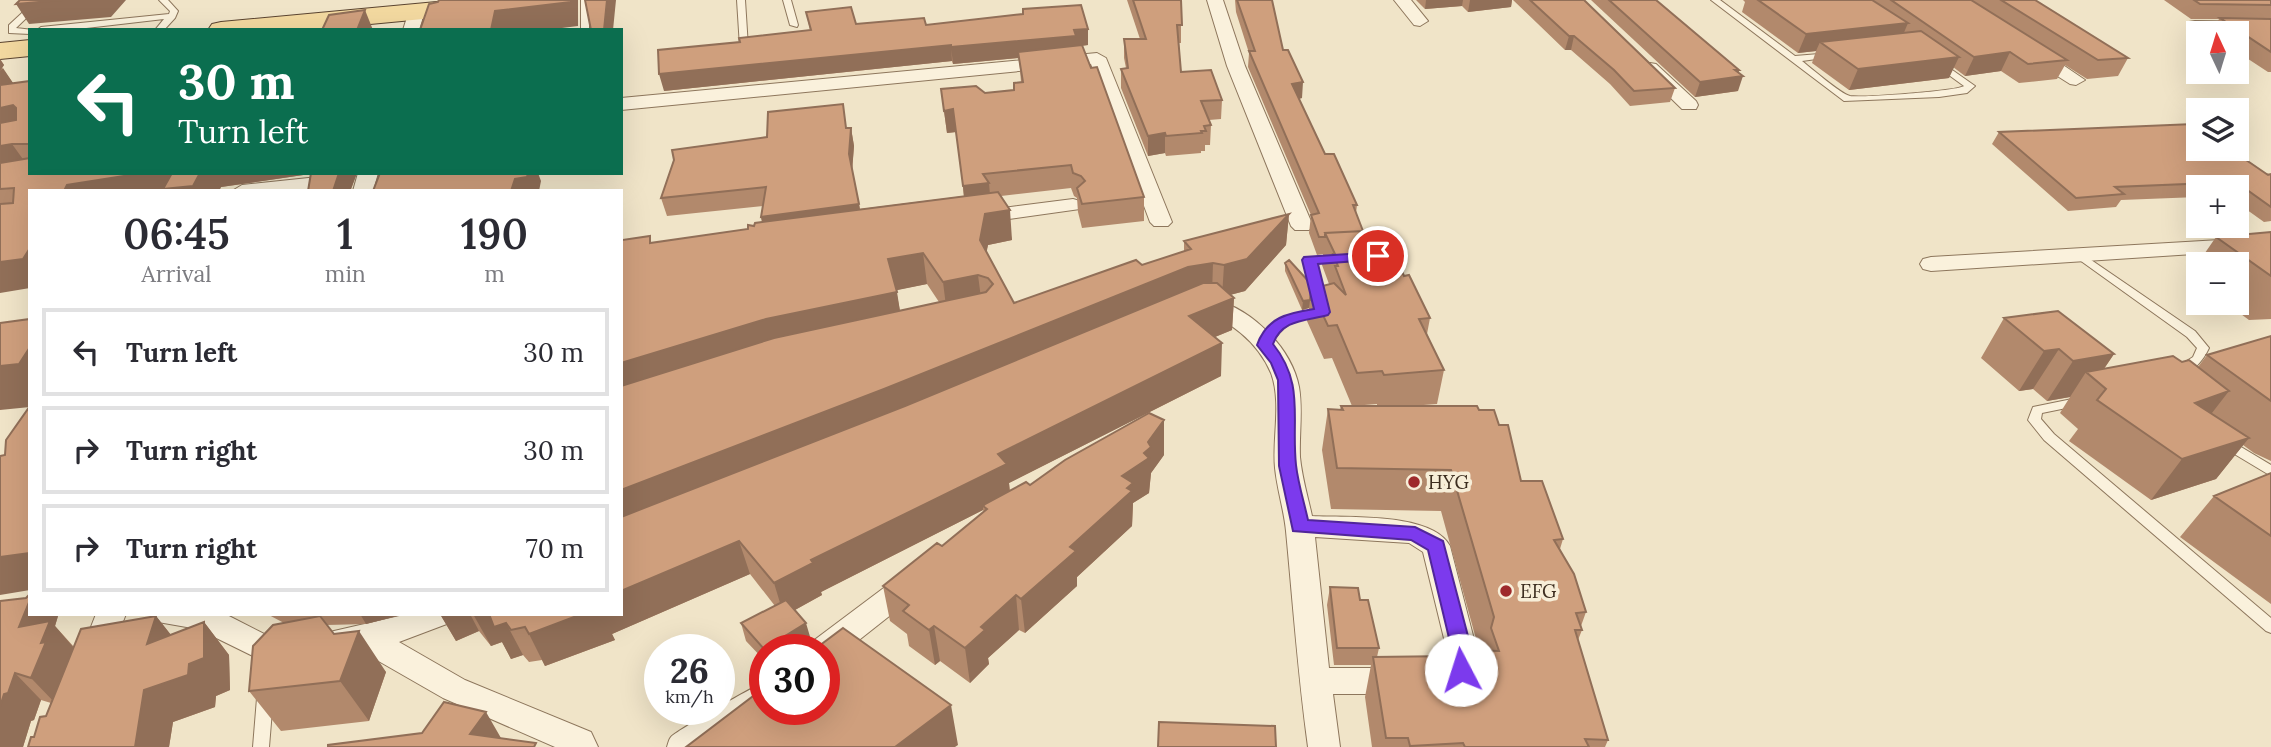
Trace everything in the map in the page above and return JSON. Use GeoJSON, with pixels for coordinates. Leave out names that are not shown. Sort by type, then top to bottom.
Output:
{"type":"FeatureCollection","features":[{"type":"Feature","properties":{"kind":"main road"},"geometry":{"type":"LineString","coordinates":[[262,28],[414,22],[540,0]]}},
{"type":"Feature","properties":{"kind":"main road"},"geometry":{"type":"LineString","coordinates":[[0,51],[28,48]]}},
{"type":"Feature","properties":{"kind":"street"},"geometry":{"type":"LineString","coordinates":[[1214,0],[1236,66],[1302,226]]}},
{"type":"Feature","properties":{"kind":"street"},"geometry":{"type":"LineString","coordinates":[[1402,0],[1420,21]]}},
{"type":"Feature","properties":{"kind":"street"},"geometry":{"type":"LineString","coordinates":[[2249,27],[2271,27]]}},
{"type":"Feature","properties":{"kind":"street"},"geometry":{"type":"LineString","coordinates":[[2018,44],[2076,80]]}},
{"type":"Feature","properties":{"kind":"street"},"geometry":{"type":"LineString","coordinates":[[1639,57],[1689,105]]}},
{"type":"Feature","properties":{"kind":"street"},"geometry":{"type":"LineString","coordinates":[[623,104],[1097,58],[1161,222]]}},
{"type":"Feature","properties":{"kind":"street"},"geometry":{"type":"LineString","coordinates":[[261,189],[318,183]]}},
{"type":"Feature","properties":{"kind":"street"},"geometry":{"type":"LineString","coordinates":[[964,219],[1073,205]]}},
{"type":"Feature","properties":{"kind":"street"},"geometry":{"type":"LineString","coordinates":[[1931,264],[2271,243]]}},
{"type":"Feature","properties":{"kind":"street"},"geometry":{"type":"LineString","coordinates":[[1183,311],[1212,304],[1224,307],[1265,345],[1279,362],[1286,380],[1288,466],[1300,526],[1314,681],[1324,747]]}},
{"type":"Feature","properties":{"kind":"street"},"geometry":{"type":"LineString","coordinates":[[1300,526],[1415,533],[1436,546],[1464,659],[1461,670],[1443,681],[1314,681]]}},
{"type":"Feature","properties":{"kind":"street"},"geometry":{"type":"LineString","coordinates":[[840,638],[933,565]]}},
{"type":"Feature","properties":{"kind":"street"},"geometry":{"type":"LineString","coordinates":[[86,678],[110,616]]}},
{"type":"Feature","properties":{"kind":"street"},"geometry":{"type":"LineString","coordinates":[[192,616],[203,617],[268,670],[400,631],[436,616]]}},
{"type":"Feature","properties":{"kind":"street"},"geometry":{"type":"LineString","coordinates":[[367,639],[454,689],[579,742],[582,747]]}},
{"type":"Feature","properties":{"kind":"street"},"geometry":{"type":"LineString","coordinates":[[683,747],[749,707]]}},
{"type":"Feature","properties":{"kind":"lane"},"geometry":{"type":"LineString","coordinates":[[28,31],[12,31],[12,27],[41,0]]}},
{"type":"Feature","properties":{"kind":"lane"},"geometry":{"type":"LineString","coordinates":[[161,28],[174,11],[163,0]]}},
{"type":"Feature","properties":{"kind":"lane"},"geometry":{"type":"LineString","coordinates":[[585,0],[585,28]]}},
{"type":"Feature","properties":{"kind":"lane"},"geometry":{"type":"LineString","coordinates":[[741,0],[744,47]]}},
{"type":"Feature","properties":{"kind":"lane"},"geometry":{"type":"LineString","coordinates":[[787,0],[794,25]]}},
{"type":"Feature","properties":{"kind":"lane"},"geometry":{"type":"LineString","coordinates":[[1715,0],[1847,99],[1939,94],[1964,90],[1970,86],[1926,54]]}},
{"type":"Feature","properties":{"kind":"lane"},"geometry":{"type":"LineString","coordinates":[[66,28],[172,16]]}},
{"type":"Feature","properties":{"kind":"lane"},"geometry":{"type":"LineString","coordinates":[[1794,59],[1834,55]]}},
{"type":"Feature","properties":{"kind":"lane"},"geometry":{"type":"LineString","coordinates":[[2078,254],[2191,334],[2203,348],[2198,359],[2165,380]]}},
{"type":"Feature","properties":{"kind":"lane"},"geometry":{"type":"LineString","coordinates":[[1265,345],[1275,326],[1291,317],[1323,312],[1309,260],[1351,258]]}},
{"type":"Feature","properties":{"kind":"lane"},"geometry":{"type":"LineString","coordinates":[[2102,397],[2037,410],[2034,420],[2049,438],[2271,627]]}},
{"type":"Feature","properties":{"kind":"lane"},"geometry":{"type":"LineString","coordinates":[[2213,433],[2242,456],[2271,471]]}},
{"type":"Feature","properties":{"kind":"lane"},"geometry":{"type":"LineString","coordinates":[[261,747],[268,670]]}},
{"type":"Feature","properties":{"kind":"building"},"geometry":{"type":"Polygon","coordinates":[[[20,0],[62,0],[16,4],[20,0]]]}},
{"type":"Feature","properties":{"kind":"building"},"geometry":{"type":"Polygon","coordinates":[[[571,0],[495,11],[491,28],[421,28],[429,4],[571,0]]]}},
{"type":"Feature","properties":{"kind":"building"},"geometry":{"type":"Polygon","coordinates":[[[585,0],[607,0],[604,28],[591,28],[585,0]]]}},
{"type":"Feature","properties":{"kind":"building"},"geometry":{"type":"Polygon","coordinates":[[[1133,0],[1181,0],[1182,25],[1177,25],[1181,72],[1211,70],[1222,100],[1201,101],[1211,125],[1204,126],[1206,131],[1148,136],[1121,69],[1128,68],[1124,39],[1146,39],[1133,0]]]}},
{"type":"Feature","properties":{"kind":"building"},"geometry":{"type":"Polygon","coordinates":[[[1237,0],[1272,0],[1283,50],[1288,50],[1303,82],[1292,84],[1325,154],[1334,154],[1357,205],[1353,205],[1363,231],[1325,233],[1325,237],[1319,237],[1311,215],[1319,213],[1249,51],[1255,51],[1237,0]]]}},
{"type":"Feature","properties":{"kind":"building"},"geometry":{"type":"Polygon","coordinates":[[[1530,0],[1584,0],[1675,88],[1634,91],[1614,70],[1574,36],[1569,36],[1530,0]]]}},
{"type":"Feature","properties":{"kind":"building"},"geometry":{"type":"Polygon","coordinates":[[[1609,0],[1656,0],[1743,76],[1700,82],[1609,0]]]}},
{"type":"Feature","properties":{"kind":"building"},"geometry":{"type":"Polygon","coordinates":[[[1758,0],[1872,0],[1908,23],[1806,34],[1758,0]]]}},
{"type":"Feature","properties":{"kind":"building"},"geometry":{"type":"Polygon","coordinates":[[[1891,0],[1971,0],[2067,60],[2028,64],[2010,52],[1974,57],[1891,0]]]}},
{"type":"Feature","properties":{"kind":"building"},"geometry":{"type":"Polygon","coordinates":[[[2001,0],[2035,0],[2128,58],[2098,60],[2001,0]]]}},
{"type":"Feature","properties":{"kind":"building"},"geometry":{"type":"Polygon","coordinates":[[[2194,0],[2271,0],[2271,5],[2200,4],[2194,0]]]}},
{"type":"Feature","properties":{"kind":"building"},"geometry":{"type":"Polygon","coordinates":[[[1081,5],[1088,29],[1074,30],[1076,36],[951,45],[659,74],[658,50],[740,42],[739,38],[811,30],[806,12],[851,7],[856,24],[924,18],[926,25],[1023,14],[1023,9],[1081,5]]]}},
{"type":"Feature","properties":{"kind":"building"},"geometry":{"type":"Polygon","coordinates":[[[365,10],[358,28],[323,28],[329,15],[365,10]]]}},
{"type":"Feature","properties":{"kind":"building"},"geometry":{"type":"Polygon","coordinates":[[[2220,18],[2271,19],[2271,52],[2249,37],[2249,21],[2224,21],[2220,18]]]}},
{"type":"Feature","properties":{"kind":"building"},"geometry":{"type":"Polygon","coordinates":[[[1921,31],[1959,57],[1858,69],[1820,42],[1921,31]]]}},
{"type":"Feature","properties":{"kind":"building"},"geometry":{"type":"Polygon","coordinates":[[[1082,45],[1091,68],[1097,67],[1144,197],[1082,204],[1077,188],[1085,181],[1073,173],[1071,165],[983,174],[989,183],[963,186],[953,109],[944,111],[941,89],[976,86],[985,93],[1014,90],[1014,83],[1023,82],[1018,52],[1082,45]]]}},
{"type":"Feature","properties":{"kind":"building"},"geometry":{"type":"Polygon","coordinates":[[[28,81],[28,144],[0,146],[0,123],[16,120],[16,108],[13,105],[0,108],[0,85],[28,81]]]}},
{"type":"Feature","properties":{"kind":"building"},"geometry":{"type":"Polygon","coordinates":[[[843,104],[846,128],[851,128],[849,154],[859,204],[761,217],[766,187],[661,198],[674,160],[672,150],[767,137],[768,112],[843,104]]]}},
{"type":"Feature","properties":{"kind":"building"},"geometry":{"type":"Polygon","coordinates":[[[2186,124],[2186,161],[2248,161],[2268,175],[2271,174],[2271,207],[2249,191],[2249,175],[2186,175],[2186,184],[2115,187],[2124,194],[2076,198],[1999,132],[2186,124]]]}},
{"type":"Feature","properties":{"kind":"building"},"geometry":{"type":"Polygon","coordinates":[[[28,158],[28,175],[130,175],[67,185],[65,189],[28,189],[28,251],[23,259],[0,262],[0,204],[13,203],[14,188],[0,189],[0,163],[28,158]]]}},
{"type":"Feature","properties":{"kind":"building"},"geometry":{"type":"Polygon","coordinates":[[[171,175],[199,175],[193,186],[163,189],[171,175]]]}},
{"type":"Feature","properties":{"kind":"building"},"geometry":{"type":"Polygon","coordinates":[[[311,175],[338,175],[334,189],[308,189],[311,175]]]}},
{"type":"Feature","properties":{"kind":"building"},"geometry":{"type":"Polygon","coordinates":[[[379,175],[528,175],[515,179],[512,189],[374,189],[379,175]]]}},
{"type":"Feature","properties":{"kind":"building"},"geometry":{"type":"Polygon","coordinates":[[[998,192],[1010,210],[985,214],[980,240],[1014,303],[1136,260],[1142,265],[1191,249],[1184,241],[1289,214],[1247,259],[1224,265],[1213,263],[1188,267],[884,389],[623,489],[623,385],[774,338],[986,292],[993,284],[988,278],[978,275],[943,282],[923,253],[888,259],[897,292],[766,319],[623,362],[623,240],[650,236],[650,243],[748,229],[748,225],[754,226],[755,223],[998,192]]]}},
{"type":"Feature","properties":{"kind":"building"},"geometry":{"type":"Polygon","coordinates":[[[1383,230],[1404,276],[1409,275],[1430,318],[1419,319],[1444,370],[1384,375],[1382,371],[1357,373],[1337,325],[1328,326],[1311,289],[1334,283],[1346,295],[1335,266],[1338,266],[1335,254],[1325,233],[1383,230]]]}},
{"type":"Feature","properties":{"kind":"building"},"geometry":{"type":"Polygon","coordinates":[[[2271,232],[2271,276],[2249,260],[2249,252],[2237,252],[2217,238],[2249,238],[2249,234],[2271,232]]]}},
{"type":"Feature","properties":{"kind":"building"},"geometry":{"type":"Polygon","coordinates":[[[1289,260],[1311,284],[1310,300],[1303,301],[1285,263],[1289,260]]]}},
{"type":"Feature","properties":{"kind":"building"},"geometry":{"type":"Polygon","coordinates":[[[1203,283],[1217,283],[1234,298],[1189,316],[1222,343],[998,454],[1007,464],[811,560],[813,563],[774,583],[739,541],[623,590],[623,516],[905,406],[1203,283]]]}},
{"type":"Feature","properties":{"kind":"building"},"geometry":{"type":"Polygon","coordinates":[[[2058,311],[2114,354],[2073,361],[2059,349],[2044,351],[2004,318],[2058,311]]]}},
{"type":"Feature","properties":{"kind":"building"},"geometry":{"type":"Polygon","coordinates":[[[28,319],[28,350],[19,364],[0,366],[0,323],[28,319]]]}},
{"type":"Feature","properties":{"kind":"building"},"geometry":{"type":"Polygon","coordinates":[[[2271,336],[2271,401],[2207,355],[2271,336]]]}},
{"type":"Feature","properties":{"kind":"building"},"geometry":{"type":"Polygon","coordinates":[[[2173,356],[2182,362],[2189,360],[2229,391],[2195,403],[2249,438],[2182,459],[2097,400],[2106,389],[2086,372],[2173,356]]]}},
{"type":"Feature","properties":{"kind":"building"},"geometry":{"type":"Polygon","coordinates":[[[1341,406],[1477,406],[1479,410],[1494,410],[1499,425],[1508,425],[1521,481],[1542,481],[1563,539],[1554,540],[1574,574],[1586,612],[1576,613],[1582,630],[1575,630],[1608,740],[1585,739],[1589,747],[1465,747],[1463,743],[1410,746],[1408,738],[1386,738],[1373,657],[1454,656],[1466,650],[1499,651],[1491,628],[1494,617],[1451,470],[1337,468],[1328,409],[1343,410],[1341,406]]]}},
{"type":"Feature","properties":{"kind":"building"},"geometry":{"type":"Polygon","coordinates":[[[28,409],[28,553],[0,557],[0,456],[5,455],[6,440],[28,409]]]}},
{"type":"Feature","properties":{"kind":"building"},"geometry":{"type":"Polygon","coordinates":[[[1149,413],[1164,420],[1148,442],[1151,447],[1144,453],[1149,458],[1122,476],[1133,483],[1127,488],[1132,491],[1070,547],[1076,551],[1021,599],[1016,595],[981,627],[985,630],[965,648],[934,626],[929,630],[903,611],[909,605],[883,586],[937,543],[942,546],[987,509],[983,506],[985,504],[1026,482],[1030,485],[1065,460],[1149,413]]]}},
{"type":"Feature","properties":{"kind":"building"},"geometry":{"type":"Polygon","coordinates":[[[2271,473],[2271,536],[2214,496],[2271,473]]]}},
{"type":"Feature","properties":{"kind":"building"},"geometry":{"type":"Polygon","coordinates":[[[1330,587],[1358,588],[1360,600],[1368,600],[1379,648],[1337,648],[1330,587]]]}},
{"type":"Feature","properties":{"kind":"building"},"geometry":{"type":"Polygon","coordinates":[[[28,596],[28,605],[19,627],[50,621],[41,643],[46,642],[31,678],[15,673],[0,707],[0,601],[28,596]]]}},
{"type":"Feature","properties":{"kind":"building"},"geometry":{"type":"Polygon","coordinates":[[[786,600],[806,623],[788,634],[751,634],[741,623],[786,600]]]}},
{"type":"Feature","properties":{"kind":"building"},"geometry":{"type":"Polygon","coordinates":[[[156,616],[147,644],[204,622],[204,658],[189,664],[188,675],[144,690],[135,747],[28,747],[40,717],[46,716],[81,629],[156,616]]]}},
{"type":"Feature","properties":{"kind":"building"},"geometry":{"type":"Polygon","coordinates":[[[320,616],[334,634],[359,631],[340,681],[249,691],[253,646],[273,625],[320,616]]]}},
{"type":"Feature","properties":{"kind":"building"},"geometry":{"type":"Polygon","coordinates":[[[490,616],[577,616],[529,634],[525,627],[511,630],[506,623],[494,627],[490,616]]]}},
{"type":"Feature","properties":{"kind":"building"},"geometry":{"type":"Polygon","coordinates":[[[843,628],[951,705],[895,747],[686,747],[715,725],[735,725],[735,710],[749,699],[749,725],[840,725],[840,634],[835,634],[843,628]]]}},
{"type":"Feature","properties":{"kind":"building"},"geometry":{"type":"Polygon","coordinates":[[[444,702],[486,712],[470,734],[536,743],[534,747],[328,747],[422,733],[444,702]]]}},
{"type":"Feature","properties":{"kind":"building"},"geometry":{"type":"Polygon","coordinates":[[[1159,722],[1275,726],[1276,747],[1158,747],[1159,722]]]}},
{"type":"Feature","properties":{"kind":"place","name":"HYG"},"geometry":{"type":"Point","coordinates":[1414,482]}},
{"type":"Feature","properties":{"kind":"place","name":"EFG"},"geometry":{"type":"Point","coordinates":[1506,591]}},
{"type":"Feature","properties":{"kind":"route"},"geometry":{"type":"LineString","coordinates":[[1378,256],[1309,260],[1323,312],[1291,317],[1275,326],[1265,345],[1279,362],[1286,380],[1288,466],[1300,526],[1415,533],[1436,546],[1464,659],[1461,670]]}}]}
